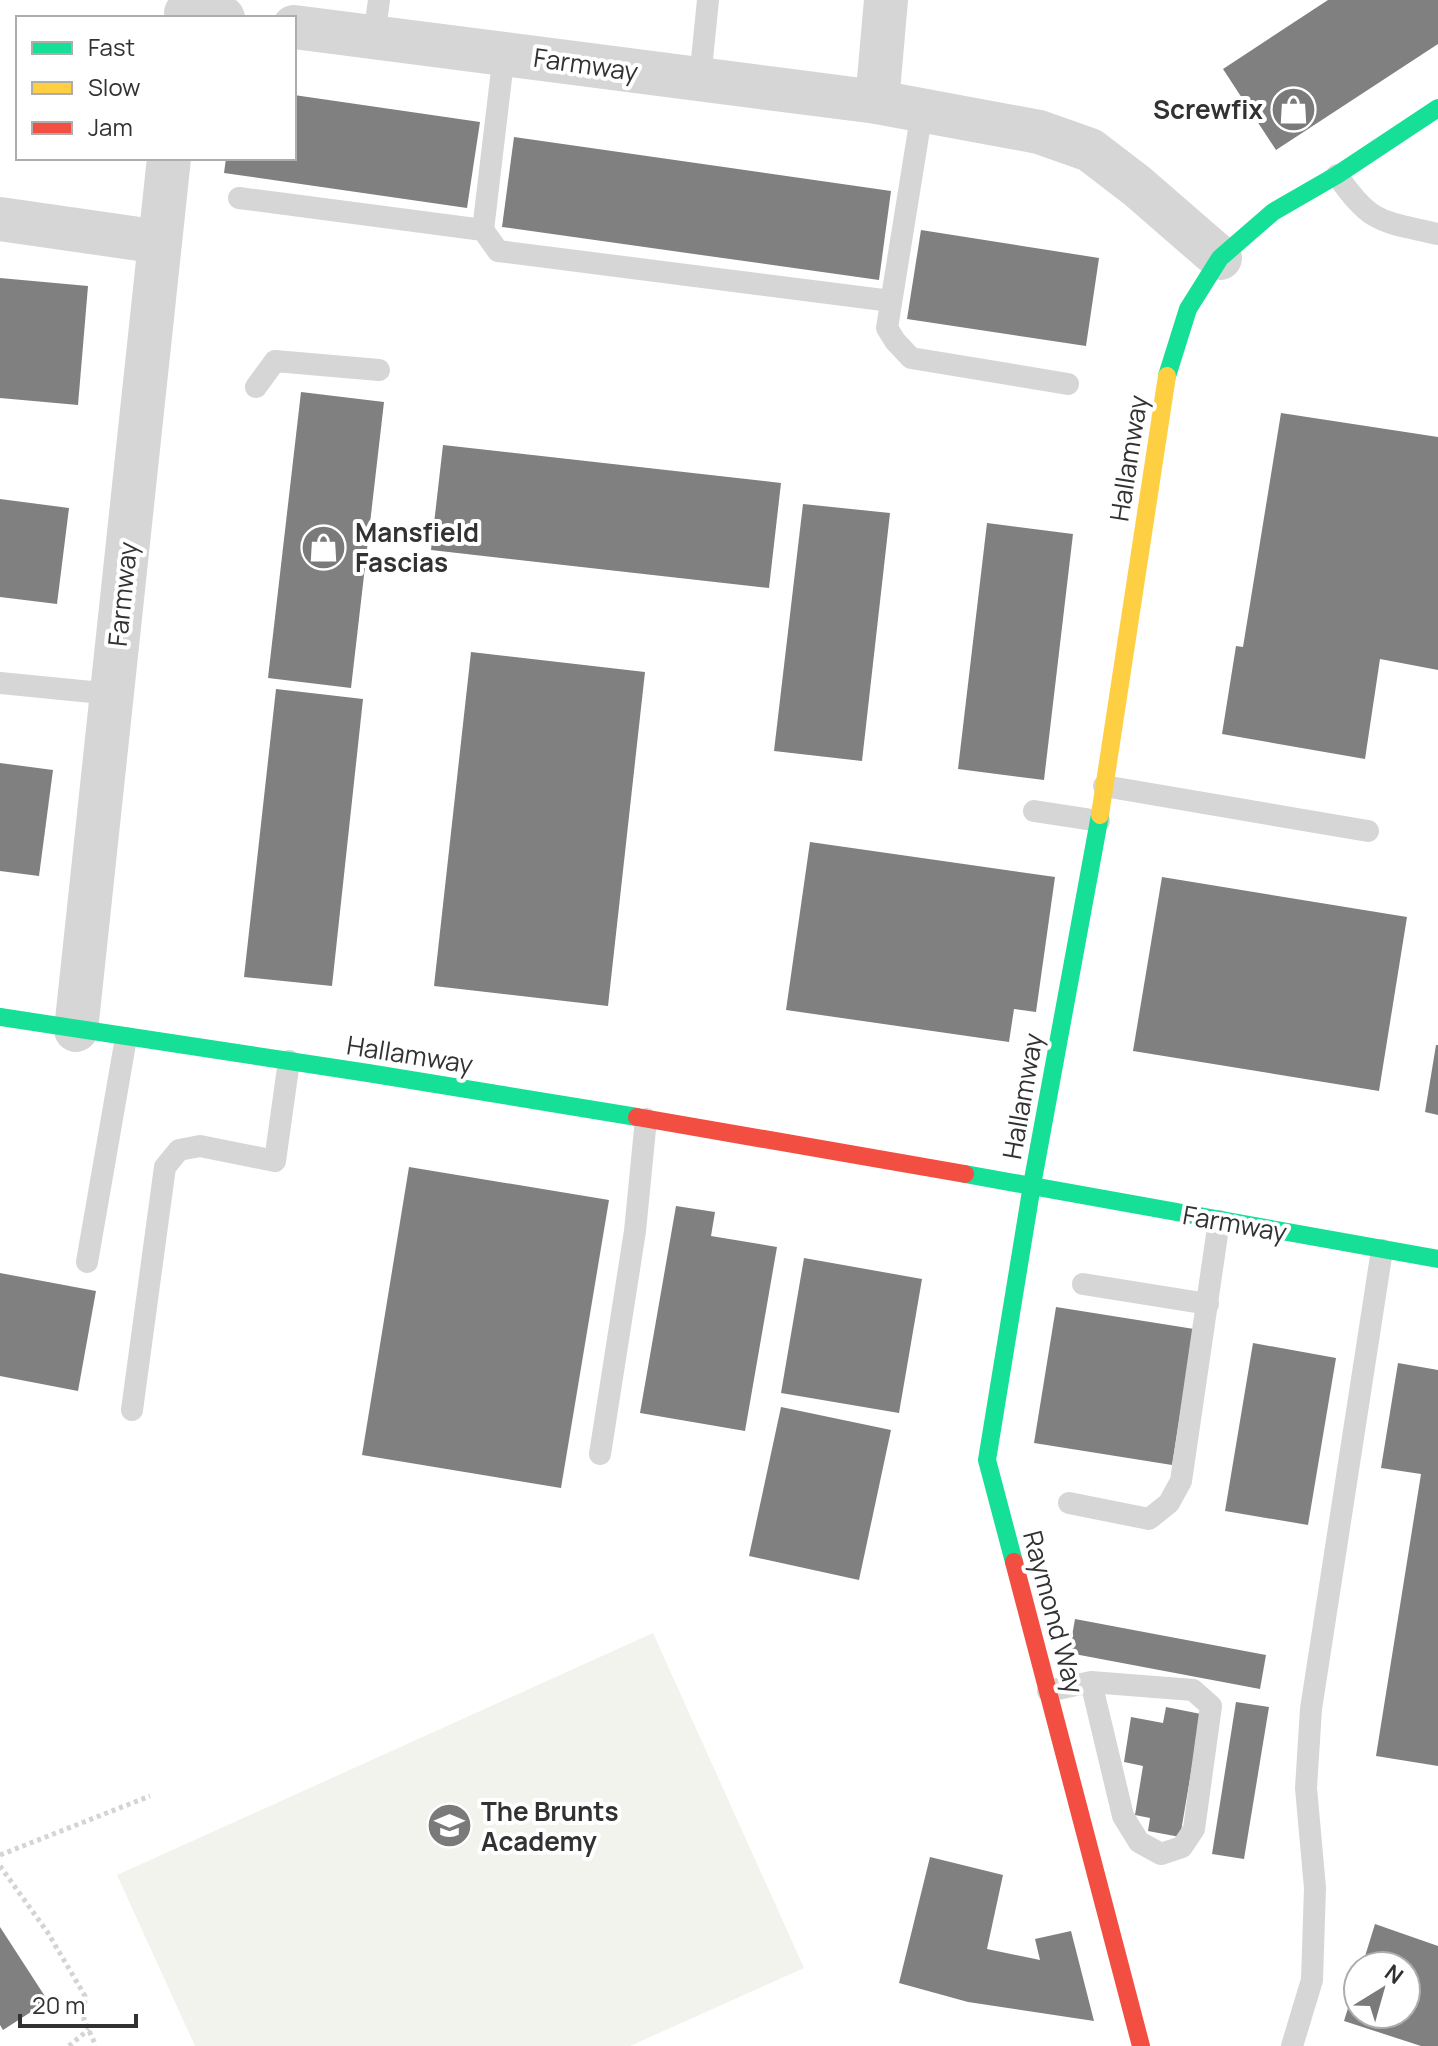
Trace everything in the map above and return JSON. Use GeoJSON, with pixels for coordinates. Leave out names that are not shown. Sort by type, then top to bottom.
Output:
{"type":"FeatureCollection","features":[{"type":"Feature","properties":{"kind":"street"},"geometry":{"type":"LineString","coordinates":[[877,102],[886,0]]}},
{"type":"Feature","properties":{"kind":"street","name":"Farmway"},"geometry":{"type":"LineString","coordinates":[[296,27],[377,19],[504,53],[877,102],[1039,132],[1090,150],[1220,258]]}},
{"type":"Feature","properties":{"kind":"street","name":"Hallamway"},"geometry":{"type":"LineString","coordinates":[[0,1017],[646,1119],[1032,1185],[1099,821],[1168,368],[1188,309],[1220,258],[1273,212],[1337,175],[1438,108]]}},
{"type":"Feature","properties":{"kind":"street","name":"Farmway"},"geometry":{"type":"LineString","coordinates":[[76,1030],[169,160]]}},
{"type":"Feature","properties":{"kind":"street"},"geometry":{"type":"LineString","coordinates":[[0,219],[160,242]]}},
{"type":"Feature","properties":{"kind":"street","name":"Farmway"},"geometry":{"type":"LineString","coordinates":[[1032,1185],[1438,1259]]}},
{"type":"Feature","properties":{"kind":"street","name":"Raymond Way"},"geometry":{"type":"LineString","coordinates":[[1032,1185],[987,1460],[1141,2046]]}},
{"type":"Feature","properties":{"kind":"lane"},"geometry":{"type":"LineString","coordinates":[[700,79],[708,0]]}},
{"type":"Feature","properties":{"kind":"lane"},"geometry":{"type":"LineString","coordinates":[[504,53],[483,230],[498,251],[891,301]]}},
{"type":"Feature","properties":{"kind":"lane"},"geometry":{"type":"LineString","coordinates":[[922,111],[887,328],[911,358],[1068,384]]}},
{"type":"Feature","properties":{"kind":"lane"},"geometry":{"type":"LineString","coordinates":[[1337,175],[1357,204],[1379,220],[1438,234]]}},
{"type":"Feature","properties":{"kind":"lane"},"geometry":{"type":"LineString","coordinates":[[239,198],[483,230]]}},
{"type":"Feature","properties":{"kind":"lane"},"geometry":{"type":"LineString","coordinates":[[256,387],[275,361],[379,370]]}},
{"type":"Feature","properties":{"kind":"lane"},"geometry":{"type":"LineString","coordinates":[[0,683],[112,694]]}},
{"type":"Feature","properties":{"kind":"lane"},"geometry":{"type":"LineString","coordinates":[[1104,786],[1368,831]]}},
{"type":"Feature","properties":{"kind":"lane"},"geometry":{"type":"LineString","coordinates":[[1034,811],[1099,821]]}},
{"type":"Feature","properties":{"kind":"lane"},"geometry":{"type":"LineString","coordinates":[[87,1262],[126,1038]]}},
{"type":"Feature","properties":{"kind":"lane"},"geometry":{"type":"LineString","coordinates":[[132,1410],[165,1167],[179,1150],[200,1146],[275,1161],[289,1061]]}},
{"type":"Feature","properties":{"kind":"lane"},"geometry":{"type":"LineString","coordinates":[[600,1454],[635,1231],[646,1119]]}},
{"type":"Feature","properties":{"kind":"lane"},"geometry":{"type":"LineString","coordinates":[[1069,1503],[1149,1519],[1169,1503],[1181,1481],[1219,1221]]}},
{"type":"Feature","properties":{"kind":"lane"},"geometry":{"type":"LineString","coordinates":[[1292,2046],[1312,1980],[1315,1888],[1306,1788],[1311,1709],[1382,1250]]}},
{"type":"Feature","properties":{"kind":"lane"},"geometry":{"type":"LineString","coordinates":[[1083,1284],[1208,1304]]}},
{"type":"Feature","properties":{"kind":"lane"},"geometry":{"type":"LineString","coordinates":[[1048,1691],[1091,1682],[1193,1690],[1211,1706],[1194,1829],[1182,1847],[1161,1854],[1139,1842],[1123,1816],[1091,1682]]}},
{"type":"Feature","properties":{"kind":"path"},"geometry":{"type":"LineString","coordinates":[[0,1855],[150,1796]]}},
{"type":"Feature","properties":{"kind":"path"},"geometry":{"type":"LineString","coordinates":[[0,1866],[48,1933],[85,1996],[84,2020],[96,2046]]}},
{"type":"Feature","properties":{"kind":"path"},"geometry":{"type":"LineString","coordinates":[[69,2046],[89,2029]]}},
{"type":"Feature","properties":{"kind":"shaded area"},"geometry":{"type":"Polygon","coordinates":[[[653,1633],[804,1968],[630,2046],[195,2046],[117,1875],[653,1633]]]}},
{"type":"Feature","properties":{"kind":"building","name":"Screwfix"},"geometry":{"type":"Polygon","coordinates":[[[1328,0],[1438,0],[1438,44],[1276,150],[1223,69],[1328,0]]]}},
{"type":"Feature","properties":{"kind":"building"},"geometry":{"type":"Polygon","coordinates":[[[296,95],[480,122],[467,208],[224,173],[226,160],[296,160],[296,95]]]}},
{"type":"Feature","properties":{"kind":"building"},"geometry":{"type":"Polygon","coordinates":[[[514,137],[891,191],[879,280],[502,227],[514,137]]]}},
{"type":"Feature","properties":{"kind":"building"},"geometry":{"type":"Polygon","coordinates":[[[921,230],[1099,258],[1086,346],[907,319],[921,230]]]}},
{"type":"Feature","properties":{"kind":"building"},"geometry":{"type":"Polygon","coordinates":[[[0,278],[88,286],[78,405],[0,398],[0,278]]]}},
{"type":"Feature","properties":{"kind":"building"},"geometry":{"type":"Polygon","coordinates":[[[301,392],[384,402],[351,688],[268,678],[301,392]]]}},
{"type":"Feature","properties":{"kind":"building"},"geometry":{"type":"Polygon","coordinates":[[[1281,413],[1438,437],[1438,670],[1380,659],[1365,759],[1222,734],[1236,646],[1243,647],[1281,413]]]}},
{"type":"Feature","properties":{"kind":"building"},"geometry":{"type":"Polygon","coordinates":[[[443,445],[781,483],[769,588],[431,550],[443,445]]]}},
{"type":"Feature","properties":{"kind":"building"},"geometry":{"type":"Polygon","coordinates":[[[0,499],[69,508],[57,604],[0,597],[0,499]]]}},
{"type":"Feature","properties":{"kind":"building"},"geometry":{"type":"Polygon","coordinates":[[[803,504],[890,513],[862,761],[774,751],[803,504]]]}},
{"type":"Feature","properties":{"kind":"building"},"geometry":{"type":"Polygon","coordinates":[[[987,523],[1073,534],[1044,780],[958,769],[987,523]]]}},
{"type":"Feature","properties":{"kind":"building"},"geometry":{"type":"Polygon","coordinates":[[[471,652],[645,672],[608,1006],[434,986],[471,652]]]}},
{"type":"Feature","properties":{"kind":"building"},"geometry":{"type":"Polygon","coordinates":[[[276,689],[363,699],[332,986],[244,977],[276,689]]]}},
{"type":"Feature","properties":{"kind":"building"},"geometry":{"type":"Polygon","coordinates":[[[0,763],[53,770],[39,876],[0,871],[0,763]]]}},
{"type":"Feature","properties":{"kind":"building"},"geometry":{"type":"Polygon","coordinates":[[[810,842],[1055,877],[1036,1012],[1014,1009],[1009,1042],[786,1010],[810,842]]]}},
{"type":"Feature","properties":{"kind":"building"},"geometry":{"type":"Polygon","coordinates":[[[1162,877],[1407,917],[1379,1091],[1133,1051],[1162,877]]]}},
{"type":"Feature","properties":{"kind":"building"},"geometry":{"type":"Polygon","coordinates":[[[1438,1045],[1438,1115],[1425,1112],[1438,1045]]]}},
{"type":"Feature","properties":{"kind":"building"},"geometry":{"type":"Polygon","coordinates":[[[409,1167],[609,1200],[561,1488],[362,1455],[409,1167]]]}},
{"type":"Feature","properties":{"kind":"building"},"geometry":{"type":"Polygon","coordinates":[[[676,1206],[715,1212],[711,1236],[777,1247],[745,1431],[640,1413],[676,1206]]]}},
{"type":"Feature","properties":{"kind":"building"},"geometry":{"type":"Polygon","coordinates":[[[804,1258],[922,1279],[899,1413],[781,1393],[804,1258]]]}},
{"type":"Feature","properties":{"kind":"building"},"geometry":{"type":"Polygon","coordinates":[[[0,1273],[96,1291],[78,1391],[0,1376],[0,1273]]]}},
{"type":"Feature","properties":{"kind":"building"},"geometry":{"type":"Polygon","coordinates":[[[1056,1307],[1194,1329],[1172,1465],[1034,1443],[1056,1307]]]}},
{"type":"Feature","properties":{"kind":"building"},"geometry":{"type":"Polygon","coordinates":[[[1253,1343],[1336,1358],[1308,1525],[1225,1511],[1253,1343]]]}},
{"type":"Feature","properties":{"kind":"building"},"geometry":{"type":"Polygon","coordinates":[[[1398,1363],[1438,1370],[1438,1766],[1376,1756],[1421,1474],[1381,1468],[1398,1363]]]}},
{"type":"Feature","properties":{"kind":"building"},"geometry":{"type":"Polygon","coordinates":[[[781,1407],[891,1430],[859,1580],[749,1556],[781,1407]]]}},
{"type":"Feature","properties":{"kind":"building"},"geometry":{"type":"Polygon","coordinates":[[[1075,1619],[1266,1655],[1260,1689],[1069,1653],[1075,1619]]]}},
{"type":"Feature","properties":{"kind":"building"},"geometry":{"type":"Polygon","coordinates":[[[1236,1702],[1269,1707],[1244,1859],[1212,1854],[1236,1702]]]}},
{"type":"Feature","properties":{"kind":"building"},"geometry":{"type":"Polygon","coordinates":[[[1166,1707],[1201,1714],[1180,1837],[1148,1831],[1150,1818],[1135,1815],[1143,1766],[1124,1762],[1131,1717],[1163,1723],[1166,1707]]]}},
{"type":"Feature","properties":{"kind":"building"},"geometry":{"type":"Polygon","coordinates":[[[930,1857],[1003,1875],[987,1949],[1040,1960],[1035,1939],[1071,1931],[1094,2021],[968,2002],[899,1983],[930,1857]]]}},
{"type":"Feature","properties":{"kind":"building"},"geometry":{"type":"Polygon","coordinates":[[[1375,1924],[1438,1946],[1438,2046],[1421,2046],[1372,2030],[1422,2030],[1422,1950],[1367,1950],[1375,1924]]]}},
{"type":"Feature","properties":{"kind":"building"},"geometry":{"type":"Polygon","coordinates":[[[0,1927],[48,2001],[3,2030],[0,2025],[0,1927]]]}},
{"type":"Feature","properties":{"kind":"traffic: fast"},"geometry":{"type":"LineString","coordinates":[[1167,376],[1188,309],[1220,258],[1273,212],[1337,175],[1438,108]]}},
{"type":"Feature","properties":{"kind":"traffic: fast"},"geometry":{"type":"LineString","coordinates":[[1014,1562],[987,1460],[1032,1185],[1100,815]]}},
{"type":"Feature","properties":{"kind":"traffic: fast"},"geometry":{"type":"LineString","coordinates":[[0,1017],[637,1117]]}},
{"type":"Feature","properties":{"kind":"traffic: fast"},"geometry":{"type":"LineString","coordinates":[[965,1174],[1438,1259]]}},
{"type":"Feature","properties":{"kind":"traffic: slow"},"geometry":{"type":"LineString","coordinates":[[1100,815],[1167,376]]}},
{"type":"Feature","properties":{"kind":"traffic: jam"},"geometry":{"type":"LineString","coordinates":[[637,1117],[965,1174]]}},
{"type":"Feature","properties":{"kind":"traffic: jam"},"geometry":{"type":"LineString","coordinates":[[1014,1562],[1141,2046]]}},
{"type":"Feature","properties":{"kind":"place","name":"Screwfix"},"geometry":{"type":"Point","coordinates":[1294,109]}},
{"type":"Feature","properties":{"kind":"place","name":"Mansfield Fascias"},"geometry":{"type":"Point","coordinates":[324,547]}},
{"type":"Feature","properties":{"kind":"place","name":"The Brunts Academy"},"geometry":{"type":"Point","coordinates":[450,1826]}}]}
